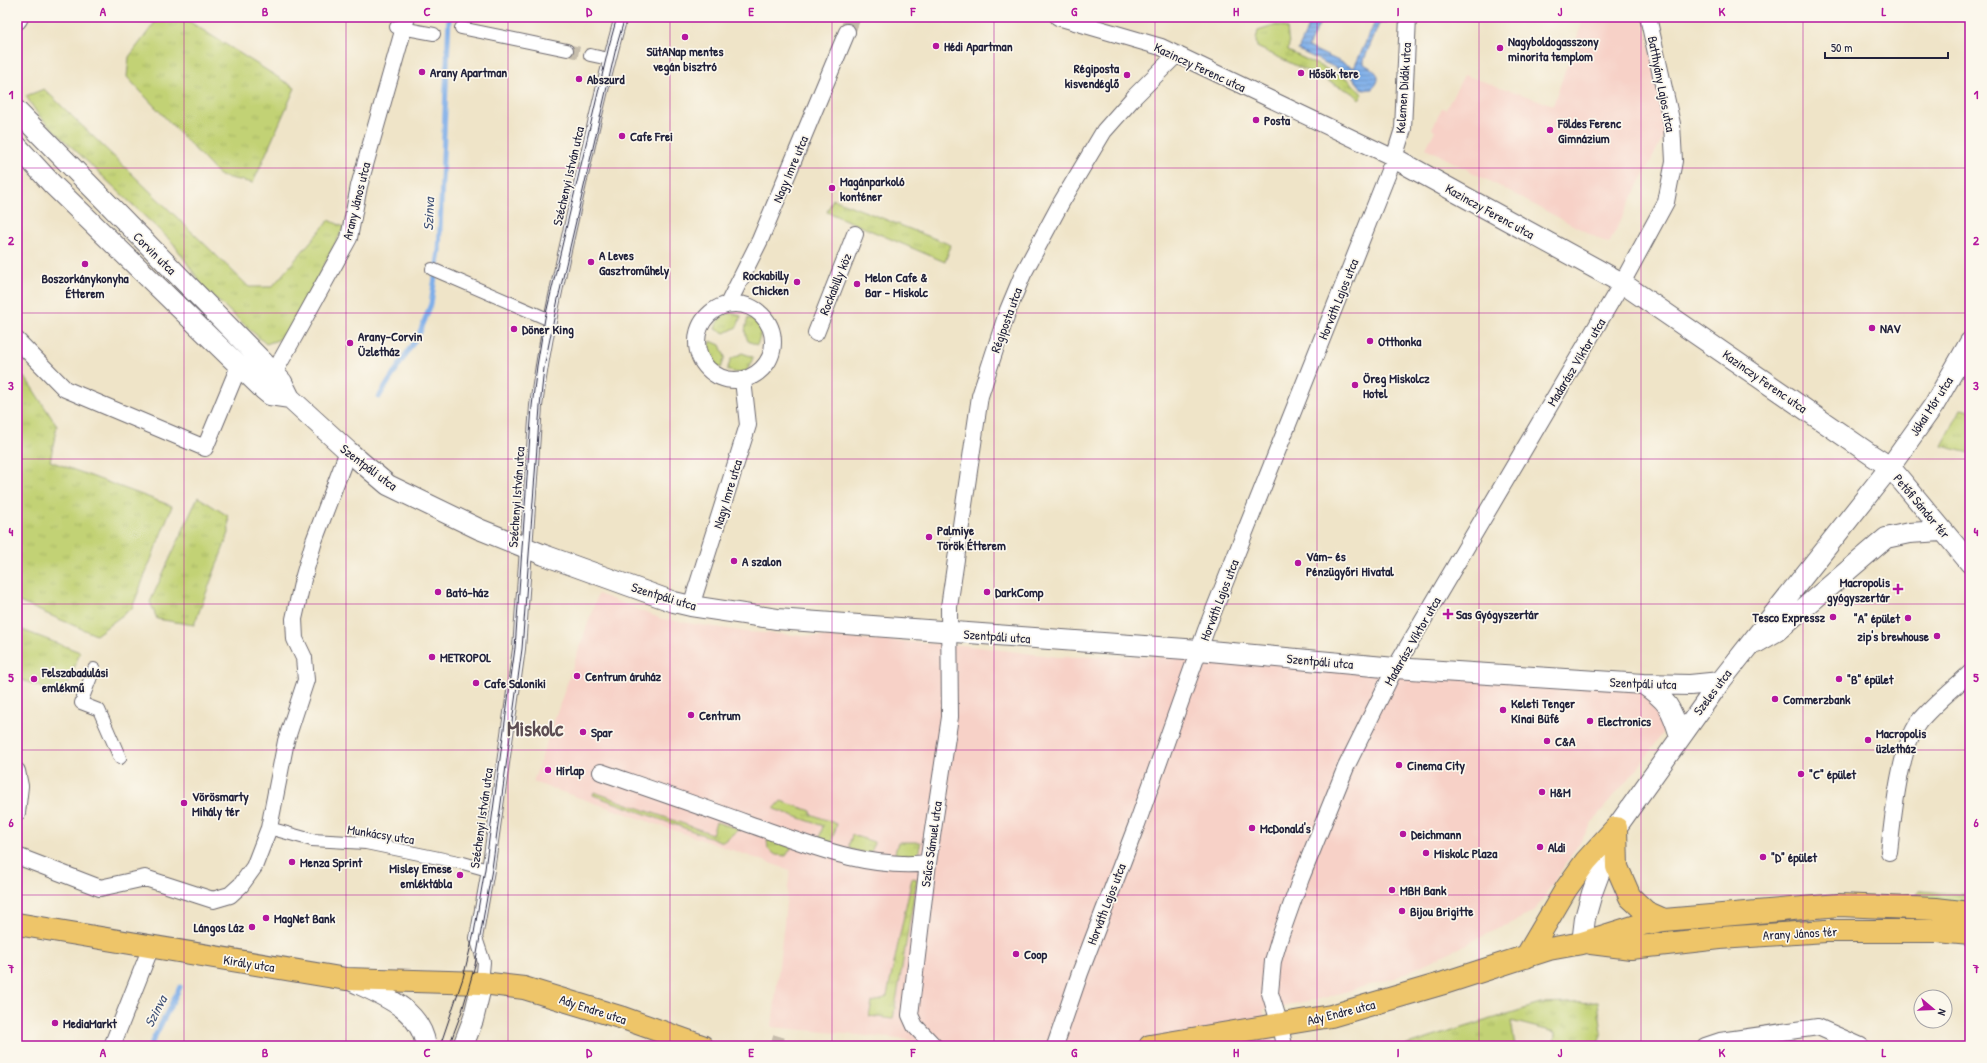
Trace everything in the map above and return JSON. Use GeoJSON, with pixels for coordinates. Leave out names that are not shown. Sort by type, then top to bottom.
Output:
{"type":"FeatureCollection","features":[{"type":"Feature","properties":{"kind":"main road"},"geometry":{"type":"LineString","coordinates":[[1616,828],[1617,867],[1630,897],[1646,912],[1664,920]]}},
{"type":"Feature","properties":{"kind":"main road"},"geometry":{"type":"LineString","coordinates":[[1526,957],[1566,889],[1586,861],[1616,828]]}},
{"type":"Feature","properties":{"kind":"main road","name":"Arany János tér"},"geometry":{"type":"LineString","coordinates":[[1582,943],[1635,926],[1664,920],[1839,905],[1936,909],[1970,913]]}},
{"type":"Feature","properties":{"kind":"main road","name":"Király utca"},"geometry":{"type":"LineString","coordinates":[[17,924],[346,979],[482,983]]}},
{"type":"Feature","properties":{"kind":"main road","name":"Arany János tér"},"geometry":{"type":"LineString","coordinates":[[1582,943],[1631,948],[1720,938],[1826,931],[1938,931],[1970,934]]}},
{"type":"Feature","properties":{"kind":"main road","name":"Ady Endre utca"},"geometry":{"type":"LineString","coordinates":[[1150,1046],[1282,1036],[1331,1016],[1550,949],[1582,943]]}},
{"type":"Feature","properties":{"kind":"main road","name":"Ady Endre utca"},"geometry":{"type":"LineString","coordinates":[[482,983],[524,988],[543,993],[702,1046]]}},
{"type":"Feature","properties":{"kind":"street","name":"Széchenyi István utca"},"geometry":{"type":"LineString","coordinates":[[482,983],[484,962],[476,938],[488,870],[519,649],[536,406],[550,320],[609,59],[621,17]]}},
{"type":"Feature","properties":{"kind":"street","name":"Kazinczy Ferenc utca"},"geometry":{"type":"LineString","coordinates":[[1058,17],[1161,47],[1394,158],[1622,283],[1890,467]]}},
{"type":"Feature","properties":{"kind":"street","name":"Kelemen Didák utca"},"geometry":{"type":"LineString","coordinates":[[1394,158],[1403,129],[1408,17]]}},
{"type":"Feature","properties":{"kind":"street","name":"Batthyány Lajos utca"},"geometry":{"type":"LineString","coordinates":[[1622,283],[1666,202],[1674,161],[1672,124],[1648,17]]}},
{"type":"Feature","properties":{"kind":"street"},"geometry":{"type":"LineString","coordinates":[[402,24],[434,34]]}},
{"type":"Feature","properties":{"kind":"street","name":"Arany János utca"},"geometry":{"type":"LineString","coordinates":[[264,390],[349,238],[359,186],[402,24]]}},
{"type":"Feature","properties":{"kind":"street"},"geometry":{"type":"LineString","coordinates":[[461,28],[567,50]]}},
{"type":"Feature","properties":{"kind":"street","name":"Nagy Imre utca"},"geometry":{"type":"LineString","coordinates":[[728,304],[760,240],[847,32]]}},
{"type":"Feature","properties":{"kind":"street","name":"Régiposta utca"},"geometry":{"type":"LineString","coordinates":[[949,633],[949,607],[980,396],[1008,310],[1022,274],[1061,203],[1104,131],[1135,96],[1177,54]]}},
{"type":"Feature","properties":{"kind":"street"},"geometry":{"type":"LineString","coordinates":[[590,55],[609,59]]}},
{"type":"Feature","properties":{"kind":"street","name":"Corvin utca"},"geometry":{"type":"LineString","coordinates":[[17,111],[274,373],[282,382],[290,398],[320,426]]}},
{"type":"Feature","properties":{"kind":"street","name":"Corvin utca"},"geometry":{"type":"LineString","coordinates":[[17,146],[52,184],[264,390],[270,395],[290,398]]}},
{"type":"Feature","properties":{"kind":"street","name":"Horváth Lajos utca"},"geometry":{"type":"LineString","coordinates":[[1055,1046],[1077,980],[1137,824],[1206,630],[1394,158]]}},
{"type":"Feature","properties":{"kind":"street","name":"Rockabilly köz"},"geometry":{"type":"LineString","coordinates":[[816,333],[855,234]]}},
{"type":"Feature","properties":{"kind":"street"},"geometry":{"type":"LineString","coordinates":[[432,269],[550,320]]}},
{"type":"Feature","properties":{"kind":"street","name":"Madarász Viktor utca"},"geometry":{"type":"LineString","coordinates":[[1282,1036],[1270,993],[1273,961],[1280,934],[1346,767],[1395,668],[1622,283]]}},
{"type":"Feature","properties":{"kind":"street"},"geometry":{"type":"LineString","coordinates":[[728,304],[739,304],[755,309],[767,320],[772,331],[773,344],[768,361],[755,374],[744,380],[722,378],[712,373],[704,365],[696,344],[697,333],[709,314],[728,304]]}},
{"type":"Feature","properties":{"kind":"street"},"geometry":{"type":"LineString","coordinates":[[17,340],[65,389],[204,448],[239,366],[274,373]]}},
{"type":"Feature","properties":{"kind":"street","name":"Jókai Mór utca"},"geometry":{"type":"LineString","coordinates":[[1890,467],[1934,405],[1970,342]]}},
{"type":"Feature","properties":{"kind":"street","name":"Nagy Imre utca"},"geometry":{"type":"LineString","coordinates":[[691,606],[748,425],[744,380]]}},
{"type":"Feature","properties":{"kind":"street","name":"Szentpáli utca"},"geometry":{"type":"LineString","coordinates":[[320,426],[388,485],[479,529],[674,602],[691,606],[777,619],[949,633],[1199,650],[1395,668],[1643,684],[1690,685],[1720,682]]}},
{"type":"Feature","properties":{"kind":"street"},"geometry":{"type":"LineString","coordinates":[[17,856],[100,888],[145,878],[212,900],[230,895],[241,885],[254,867],[269,828],[286,741],[306,680],[304,658],[295,638],[294,619],[303,579],[323,512],[348,451]]}},
{"type":"Feature","properties":{"kind":"street","name":"Petőfi Sándor tér"},"geometry":{"type":"LineString","coordinates":[[1890,467],[1942,531],[1970,562]]}},
{"type":"Feature","properties":{"kind":"street","name":"Szeles utca"},"geometry":{"type":"LineString","coordinates":[[1582,943],[1592,893],[1616,828],[1680,736],[1720,682],[1890,467]]}},
{"type":"Feature","properties":{"kind":"street"},"geometry":{"type":"LineString","coordinates":[[1747,648],[1777,631],[1886,538],[1909,532],[1942,531]]}},
{"type":"Feature","properties":{"kind":"street","name":"Szűcs Sámuel utca"},"geometry":{"type":"LineString","coordinates":[[934,1046],[915,1026],[910,1015],[928,863],[950,717],[949,633]]}},
{"type":"Feature","properties":{"kind":"street"},"geometry":{"type":"LineString","coordinates":[[94,669],[82,702],[99,710],[120,758]]}},
{"type":"Feature","properties":{"kind":"street"},"geometry":{"type":"LineString","coordinates":[[1889,852],[1894,807],[1906,750],[1919,722],[1970,673]]}},
{"type":"Feature","properties":{"kind":"street"},"geometry":{"type":"LineString","coordinates":[[1643,684],[1659,695],[1672,711],[1680,736]]}},
{"type":"Feature","properties":{"kind":"street"},"geometry":{"type":"LineString","coordinates":[[17,771],[20,786],[17,813]]}},
{"type":"Feature","properties":{"kind":"street"},"geometry":{"type":"LineString","coordinates":[[601,772],[838,854],[885,864],[906,866],[928,863]]}},
{"type":"Feature","properties":{"kind":"street","name":"Munkácsy utca"},"geometry":{"type":"LineString","coordinates":[[269,828],[312,840],[366,843],[463,862],[488,870]]}},
{"type":"Feature","properties":{"kind":"street"},"geometry":{"type":"LineString","coordinates":[[112,1046],[151,947]]}},
{"type":"Feature","properties":{"kind":"street"},"geometry":{"type":"LineString","coordinates":[[346,979],[389,999],[405,1009],[422,1030],[426,1046]]}},
{"type":"Feature","properties":{"kind":"street"},"geometry":{"type":"LineString","coordinates":[[463,1046],[473,1020],[482,983]]}},
{"type":"Feature","properties":{"kind":"street"},"geometry":{"type":"LineString","coordinates":[[1705,1046],[1720,1041],[1818,1027],[1861,1046]]}},
{"type":"Feature","properties":{"kind":"street"},"geometry":{"type":"LineString","coordinates":[[1282,1036],[1294,1046]]}},
{"type":"Feature","properties":{"kind":"shaded area","name":"Földes Ferenc Gimnázium"},"geometry":{"type":"Polygon","coordinates":[[[1584,17],[1643,17],[1667,129],[1609,244],[1426,148],[1435,131],[1432,129],[1442,108],[1446,109],[1464,75],[1553,105],[1584,17]]]}},
{"type":"Feature","properties":{"kind":"shaded area"},"geometry":{"type":"Polygon","coordinates":[[[598,594],[662,619],[747,632],[962,645],[1058,657],[1190,656],[1663,692],[1667,726],[1641,764],[1597,816],[1534,912],[1395,978],[1323,998],[1263,1010],[1274,1046],[1064,1046],[1062,1040],[953,1044],[772,1027],[790,870],[533,782],[598,594]]]}},
{"type":"Feature","properties":{"kind":"green space"},"geometry":{"type":"Polygon","coordinates":[[[159,17],[182,17],[295,88],[253,183],[220,176],[127,77],[129,57],[159,17]]]}},
{"type":"Feature","properties":{"kind":"green space"},"geometry":{"type":"Polygon","coordinates":[[[1277,25],[1287,28],[1289,44],[1288,51],[1348,79],[1363,95],[1359,99],[1353,93],[1257,47],[1256,40],[1258,31],[1277,25]]]}},
{"type":"Feature","properties":{"kind":"green space"},"geometry":{"type":"Polygon","coordinates":[[[44,89],[249,287],[272,287],[329,220],[344,227],[286,337],[266,344],[205,289],[173,243],[39,116],[26,96],[44,89]]]}},
{"type":"Feature","properties":{"kind":"green space"},"geometry":{"type":"Polygon","coordinates":[[[833,199],[951,245],[945,262],[827,212],[833,199]]]}},
{"type":"Feature","properties":{"kind":"green space"},"geometry":{"type":"Polygon","coordinates":[[[731,313],[741,316],[737,327],[725,333],[715,329],[720,318],[731,313]]]}},
{"type":"Feature","properties":{"kind":"green space"},"geometry":{"type":"Polygon","coordinates":[[[748,318],[758,321],[760,327],[757,345],[748,341],[746,335],[745,330],[748,318]]]}},
{"type":"Feature","properties":{"kind":"green space"},"geometry":{"type":"Polygon","coordinates":[[[711,341],[720,345],[725,357],[721,368],[711,365],[707,359],[711,341]]]}},
{"type":"Feature","properties":{"kind":"green space"},"geometry":{"type":"Polygon","coordinates":[[[742,353],[753,357],[747,370],[738,373],[727,370],[731,359],[742,353]]]}},
{"type":"Feature","properties":{"kind":"green space"},"geometry":{"type":"Polygon","coordinates":[[[17,373],[27,380],[57,426],[50,461],[172,506],[132,608],[96,635],[17,601],[17,373]]]}},
{"type":"Feature","properties":{"kind":"green space"},"geometry":{"type":"Polygon","coordinates":[[[1961,409],[1970,411],[1970,453],[1942,446],[1961,409]]]}},
{"type":"Feature","properties":{"kind":"green space"},"geometry":{"type":"Polygon","coordinates":[[[198,497],[228,516],[229,533],[194,625],[157,619],[150,602],[198,497]]]}},
{"type":"Feature","properties":{"kind":"green space"},"geometry":{"type":"Polygon","coordinates":[[[17,628],[80,652],[64,696],[17,678],[17,628]]]}},
{"type":"Feature","properties":{"kind":"green space"},"geometry":{"type":"Polygon","coordinates":[[[594,792],[712,834],[716,822],[739,829],[723,842],[593,795],[594,792]]]}},
{"type":"Feature","properties":{"kind":"green space"},"geometry":{"type":"Polygon","coordinates":[[[781,801],[811,811],[811,814],[837,824],[831,843],[818,842],[823,826],[774,809],[781,801]]]}},
{"type":"Feature","properties":{"kind":"green space"},"geometry":{"type":"Polygon","coordinates":[[[852,835],[874,842],[873,848],[869,854],[850,849],[849,845],[852,835]]]}},
{"type":"Feature","properties":{"kind":"green space"},"geometry":{"type":"Polygon","coordinates":[[[767,839],[792,847],[786,856],[776,855],[768,849],[767,839]]]}},
{"type":"Feature","properties":{"kind":"green space"},"geometry":{"type":"Polygon","coordinates":[[[898,842],[921,842],[918,855],[911,860],[897,856],[895,853],[898,842]]]}},
{"type":"Feature","properties":{"kind":"green space"},"geometry":{"type":"Polygon","coordinates":[[[912,878],[917,879],[893,1019],[869,1016],[872,1002],[881,1000],[887,996],[912,878]]]}},
{"type":"Feature","properties":{"kind":"green space"},"geometry":{"type":"Polygon","coordinates":[[[1919,891],[1970,895],[1970,910],[1911,907],[1919,891]]]}},
{"type":"Feature","properties":{"kind":"green space"},"geometry":{"type":"Polygon","coordinates":[[[1598,1002],[1602,1033],[1597,1046],[1554,1046],[1555,1032],[1511,1021],[1515,1046],[1404,1046],[1540,1004],[1598,1002]]]}},
{"type":"Feature","properties":{"kind":"water"},"geometry":{"type":"Polygon","coordinates":[[[1299,17],[1323,17],[1308,47],[1354,68],[1375,22],[1365,17],[1385,17],[1386,22],[1379,24],[1364,60],[1364,64],[1377,74],[1378,81],[1376,85],[1372,89],[1363,90],[1351,75],[1298,50],[1311,21],[1299,17]]]}},
{"type":"Feature","properties":{"kind":"waterway","name":"Szinva"},"geometry":{"type":"LineString","coordinates":[[379,397],[420,332],[431,304],[439,251],[449,17]]}},
{"type":"Feature","properties":{"kind":"waterway","name":"Szinva"},"geometry":{"type":"LineString","coordinates":[[150,1046],[180,987]]}},
{"type":"Feature","properties":{"kind":"tunnel"},"geometry":{"type":"LineString","coordinates":[[847,32],[853,17]]}},
{"type":"Feature","properties":{"kind":"tunnel"},"geometry":{"type":"LineString","coordinates":[[567,50],[590,55]]}},
{"type":"Feature","properties":{"kind":"tunnel"},"geometry":{"type":"LineString","coordinates":[[776,1046],[779,1036]]}},
{"type":"Feature","properties":{"kind":"tram line"},"geometry":{"type":"LineString","coordinates":[[440,1046],[463,978],[474,933],[485,869],[515,648],[532,406],[545,318],[617,17]]}},
{"type":"Feature","properties":{"kind":"tram line"},"geometry":{"type":"LineString","coordinates":[[449,1046],[462,1011],[475,965],[492,869],[522,649],[544,368],[558,299],[616,48],[625,17]]}},
{"type":"Feature","properties":{"kind":"place","name":"SütANap mentes vegán bisztró"},"geometry":{"type":"Point","coordinates":[685,37]}},
{"type":"Feature","properties":{"kind":"place","name":"Hédi Apartman"},"geometry":{"type":"Point","coordinates":[936,46]}},
{"type":"Feature","properties":{"kind":"place","name":"Nagyboldogasszony minorita templom"},"geometry":{"type":"Point","coordinates":[1500,48]}},
{"type":"Feature","properties":{"kind":"place","name":"Arany Apartman"},"geometry":{"type":"Point","coordinates":[422,72]}},
{"type":"Feature","properties":{"kind":"place","name":"Hősök tere"},"geometry":{"type":"Point","coordinates":[1301,73]}},
{"type":"Feature","properties":{"kind":"place","name":"Régiposta kisvendéglő"},"geometry":{"type":"Point","coordinates":[1127,75]}},
{"type":"Feature","properties":{"kind":"place","name":"Abszurd"},"geometry":{"type":"Point","coordinates":[579,79]}},
{"type":"Feature","properties":{"kind":"place","name":"Posta"},"geometry":{"type":"Point","coordinates":[1256,120]}},
{"type":"Feature","properties":{"kind":"place","name":"Földes Ferenc Gimnázium"},"geometry":{"type":"Point","coordinates":[1550,130]}},
{"type":"Feature","properties":{"kind":"place","name":"Cafe Frei"},"geometry":{"type":"Point","coordinates":[622,136]}},
{"type":"Feature","properties":{"kind":"place","name":"Magánparkoló konténer"},"geometry":{"type":"Point","coordinates":[832,188]}},
{"type":"Feature","properties":{"kind":"place","name":"A Leves Gasztroműhely"},"geometry":{"type":"Point","coordinates":[591,262]}},
{"type":"Feature","properties":{"kind":"place","name":"Boszorkánykonyha Étterem"},"geometry":{"type":"Point","coordinates":[85,264]}},
{"type":"Feature","properties":{"kind":"place","name":"Rockabilly Chicken"},"geometry":{"type":"Point","coordinates":[797,282]}},
{"type":"Feature","properties":{"kind":"place","name":"Melon Cafe & Bar - Miskolc"},"geometry":{"type":"Point","coordinates":[857,284]}},
{"type":"Feature","properties":{"kind":"place","name":"NAV"},"geometry":{"type":"Point","coordinates":[1872,328]}},
{"type":"Feature","properties":{"kind":"place","name":"Döner King"},"geometry":{"type":"Point","coordinates":[514,329]}},
{"type":"Feature","properties":{"kind":"place","name":"Otthonka"},"geometry":{"type":"Point","coordinates":[1370,341]}},
{"type":"Feature","properties":{"kind":"place","name":"Arany-Corvin Üzletház"},"geometry":{"type":"Point","coordinates":[350,343]}},
{"type":"Feature","properties":{"kind":"place","name":"Öreg Miskolcz Hotel"},"geometry":{"type":"Point","coordinates":[1355,385]}},
{"type":"Feature","properties":{"kind":"place","name":"Palmiye Török Étterem"},"geometry":{"type":"Point","coordinates":[929,537]}},
{"type":"Feature","properties":{"kind":"place","name":"A szalon"},"geometry":{"type":"Point","coordinates":[734,561]}},
{"type":"Feature","properties":{"kind":"place","name":"Vám- és Pénzügyőri Hivatal"},"geometry":{"type":"Point","coordinates":[1298,563]}},
{"type":"Feature","properties":{"kind":"place","name":"Macropolis gyógyszertár"},"geometry":{"type":"Point","coordinates":[1898,589]}},
{"type":"Feature","properties":{"kind":"place","name":"Bató-ház"},"geometry":{"type":"Point","coordinates":[438,592]}},
{"type":"Feature","properties":{"kind":"place","name":"DarkComp"},"geometry":{"type":"Point","coordinates":[987,592]}},
{"type":"Feature","properties":{"kind":"place","name":"Sas Gyógyszertár"},"geometry":{"type":"Point","coordinates":[1448,614]}},
{"type":"Feature","properties":{"kind":"place","name":"Tesco Expressz"},"geometry":{"type":"Point","coordinates":[1833,617]}},
{"type":"Feature","properties":{"kind":"place","name":"\"A\" épület"},"geometry":{"type":"Point","coordinates":[1908,618]}},
{"type":"Feature","properties":{"kind":"place","name":"zip's brewhouse"},"geometry":{"type":"Point","coordinates":[1937,636]}},
{"type":"Feature","properties":{"kind":"place","name":"METROPOL"},"geometry":{"type":"Point","coordinates":[432,657]}},
{"type":"Feature","properties":{"kind":"place","name":"Centrum áruház"},"geometry":{"type":"Point","coordinates":[577,676]}},
{"type":"Feature","properties":{"kind":"place","name":"Felszabadulási emlékmű"},"geometry":{"type":"Point","coordinates":[34,679]}},
{"type":"Feature","properties":{"kind":"place","name":"\"B\" épület"},"geometry":{"type":"Point","coordinates":[1839,679]}},
{"type":"Feature","properties":{"kind":"place","name":"Cafe Saloniki"},"geometry":{"type":"Point","coordinates":[476,683]}},
{"type":"Feature","properties":{"kind":"place","name":"Commerzbank"},"geometry":{"type":"Point","coordinates":[1775,699]}},
{"type":"Feature","properties":{"kind":"place","name":"Keleti Tenger Kínai Büfé"},"geometry":{"type":"Point","coordinates":[1503,710]}},
{"type":"Feature","properties":{"kind":"place","name":"Centrum"},"geometry":{"type":"Point","coordinates":[691,715]}},
{"type":"Feature","properties":{"kind":"place","name":"Electronics"},"geometry":{"type":"Point","coordinates":[1590,721]}},
{"type":"Feature","properties":{"kind":"place","name":"Spar"},"geometry":{"type":"Point","coordinates":[583,732]}},
{"type":"Feature","properties":{"kind":"place","name":"Macropolis üzletház"},"geometry":{"type":"Point","coordinates":[1868,740]}},
{"type":"Feature","properties":{"kind":"place","name":"C&A"},"geometry":{"type":"Point","coordinates":[1547,741]}},
{"type":"Feature","properties":{"kind":"place","name":"Cinema City"},"geometry":{"type":"Point","coordinates":[1399,765]}},
{"type":"Feature","properties":{"kind":"place","name":"Hírlap"},"geometry":{"type":"Point","coordinates":[548,770]}},
{"type":"Feature","properties":{"kind":"place","name":"\"C\" épület"},"geometry":{"type":"Point","coordinates":[1801,774]}},
{"type":"Feature","properties":{"kind":"place","name":"H&M"},"geometry":{"type":"Point","coordinates":[1542,792]}},
{"type":"Feature","properties":{"kind":"place","name":"Vörösmarty Mihály tér"},"geometry":{"type":"Point","coordinates":[184,803]}},
{"type":"Feature","properties":{"kind":"place","name":"McDonald's"},"geometry":{"type":"Point","coordinates":[1252,828]}},
{"type":"Feature","properties":{"kind":"place","name":"Deichmann"},"geometry":{"type":"Point","coordinates":[1403,834]}},
{"type":"Feature","properties":{"kind":"place","name":"Aldi"},"geometry":{"type":"Point","coordinates":[1540,847]}},
{"type":"Feature","properties":{"kind":"place","name":"Miskolc Plaza"},"geometry":{"type":"Point","coordinates":[1426,853]}},
{"type":"Feature","properties":{"kind":"place","name":"\"D\" épület"},"geometry":{"type":"Point","coordinates":[1763,857]}},
{"type":"Feature","properties":{"kind":"place","name":"Menza Sprint"},"geometry":{"type":"Point","coordinates":[292,862]}},
{"type":"Feature","properties":{"kind":"place","name":"Misley Emese emléktábla"},"geometry":{"type":"Point","coordinates":[460,875]}},
{"type":"Feature","properties":{"kind":"place","name":"MBH Bank"},"geometry":{"type":"Point","coordinates":[1392,890]}},
{"type":"Feature","properties":{"kind":"place","name":"Bijou Brigitte"},"geometry":{"type":"Point","coordinates":[1402,911]}},
{"type":"Feature","properties":{"kind":"place","name":"MagNet Bank"},"geometry":{"type":"Point","coordinates":[266,918]}},
{"type":"Feature","properties":{"kind":"place","name":"Lángos Láz"},"geometry":{"type":"Point","coordinates":[252,927]}},
{"type":"Feature","properties":{"kind":"place","name":"Coop"},"geometry":{"type":"Point","coordinates":[1016,954]}},
{"type":"Feature","properties":{"kind":"place","name":"MediaMarkt"},"geometry":{"type":"Point","coordinates":[55,1023]}},
{"type":"Feature","properties":{"kind":"district","name":"Miskolc"},"geometry":{"type":"Point","coordinates":[535,728]}}]}
